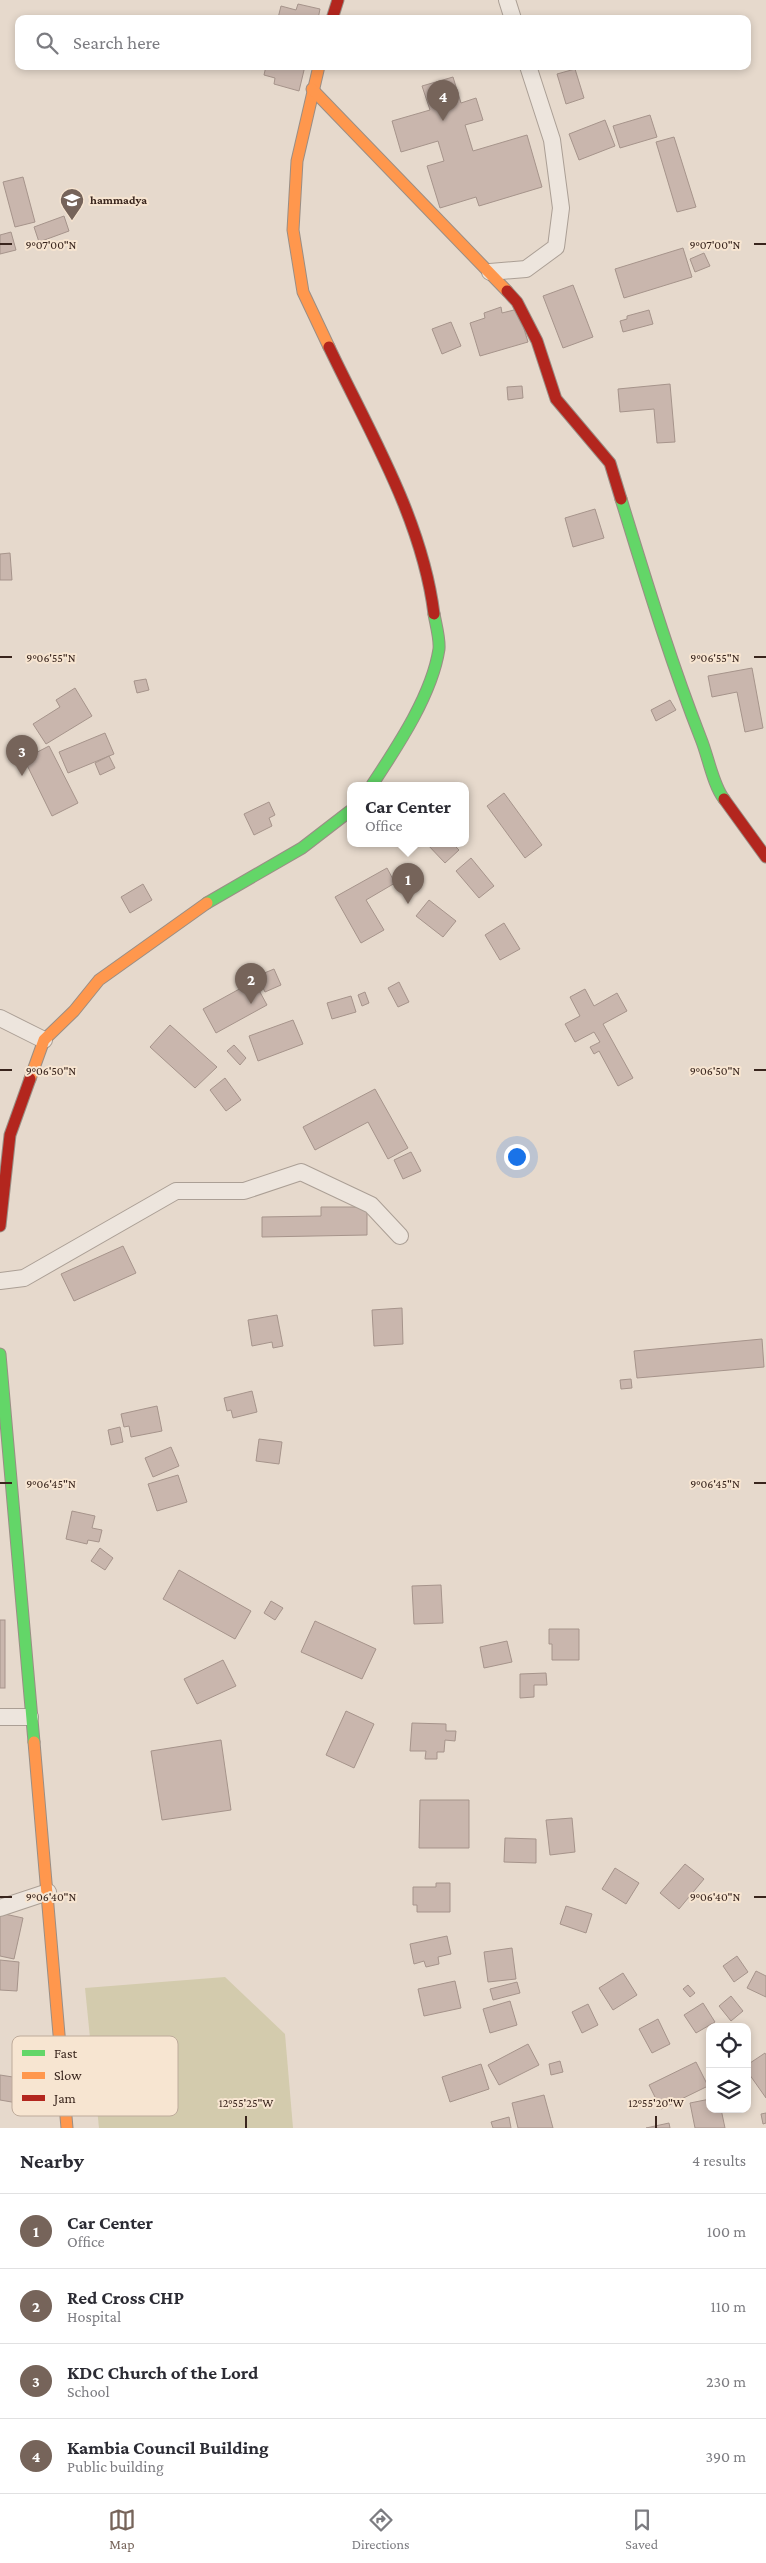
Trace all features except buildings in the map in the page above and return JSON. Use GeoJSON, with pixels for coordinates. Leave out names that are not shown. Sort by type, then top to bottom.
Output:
{"type":"FeatureCollection","features":[{"type":"Feature","properties":{"kind":"street"},"geometry":{"type":"LineString","coordinates":[[333,15],[338,0]]}},
{"type":"Feature","properties":{"kind":"street"},"geometry":{"type":"LineString","coordinates":[[508,0],[512,15]]}},
{"type":"Feature","properties":{"kind":"street"},"geometry":{"type":"LineString","coordinates":[[318,70],[297,160],[293,230],[303,292],[412,521],[432,596],[439,648],[428,686],[398,745],[374,782]]}},
{"type":"Feature","properties":{"kind":"street"},"geometry":{"type":"LineString","coordinates":[[490,272],[526,269],[556,247],[561,208],[552,140],[529,70]]}},
{"type":"Feature","properties":{"kind":"street"},"geometry":{"type":"LineString","coordinates":[[312,89],[517,302],[537,341],[556,399],[610,463],[670,659],[712,765],[719,793],[766,857]]}},
{"type":"Feature","properties":{"kind":"street"},"geometry":{"type":"LineString","coordinates":[[0,1226],[10,1135],[44,1040],[74,1011],[99,980],[217,896],[302,848],[347,813]]}},
{"type":"Feature","properties":{"kind":"street"},"geometry":{"type":"LineString","coordinates":[[0,1018],[44,1040]]}},
{"type":"Feature","properties":{"kind":"street"},"geometry":{"type":"LineString","coordinates":[[0,1281],[24,1278],[176,1191],[244,1191],[301,1172],[371,1205],[400,1236]]}},
{"type":"Feature","properties":{"kind":"street"},"geometry":{"type":"LineString","coordinates":[[0,1354],[30,1717],[48,1892],[60,2036]]}},
{"type":"Feature","properties":{"kind":"street"},"geometry":{"type":"LineString","coordinates":[[0,1717],[30,1717]]}},
{"type":"Feature","properties":{"kind":"street"},"geometry":{"type":"LineString","coordinates":[[0,1908],[48,1892]]}},
{"type":"Feature","properties":{"kind":"shaded area"},"geometry":{"type":"Polygon","coordinates":[[[225,1977],[285,2034],[293,2128],[99,2128],[98,2116],[178,2116],[178,2036],[90,2036],[85,1988],[225,1977]]]}},
{"type":"Feature","properties":{"kind":"traffic: fast"},"geometry":{"type":"LineString","coordinates":[[621,499],[669,650],[714,778],[724,799]]}},
{"type":"Feature","properties":{"kind":"traffic: fast"},"geometry":{"type":"LineString","coordinates":[[374,782],[412,720],[429,684],[439,649],[434,614]]}},
{"type":"Feature","properties":{"kind":"traffic: fast"},"geometry":{"type":"LineString","coordinates":[[207,903],[302,848],[347,813]]}},
{"type":"Feature","properties":{"kind":"traffic: fast"},"geometry":{"type":"LineString","coordinates":[[0,1354],[34,1742]]}},
{"type":"Feature","properties":{"kind":"traffic: slow"},"geometry":{"type":"LineString","coordinates":[[318,70],[297,161],[293,230],[303,292],[329,347]]}},
{"type":"Feature","properties":{"kind":"traffic: slow"},"geometry":{"type":"LineString","coordinates":[[312,89],[507,291]]}},
{"type":"Feature","properties":{"kind":"traffic: slow"},"geometry":{"type":"LineString","coordinates":[[30,1079],[44,1040],[74,1011],[99,980],[207,903]]}},
{"type":"Feature","properties":{"kind":"traffic: slow"},"geometry":{"type":"LineString","coordinates":[[34,1742],[59,2036]]}},
{"type":"Feature","properties":{"kind":"traffic: slow"},"geometry":{"type":"LineString","coordinates":[[66,2116],[67,2128]]}},
{"type":"Feature","properties":{"kind":"traffic: jam"},"geometry":{"type":"LineString","coordinates":[[333,15],[338,0]]}},
{"type":"Feature","properties":{"kind":"traffic: jam"},"geometry":{"type":"LineString","coordinates":[[507,291],[517,302],[537,341],[556,399],[610,463],[621,499]]}},
{"type":"Feature","properties":{"kind":"traffic: jam"},"geometry":{"type":"LineString","coordinates":[[329,347],[377,444],[406,510],[428,579],[434,614]]}},
{"type":"Feature","properties":{"kind":"traffic: jam"},"geometry":{"type":"LineString","coordinates":[[724,799],[766,857]]}},
{"type":"Feature","properties":{"kind":"traffic: jam"},"geometry":{"type":"LineString","coordinates":[[0,1226],[10,1135],[30,1079]]}},
{"type":"Feature","properties":{"kind":"place","name":"Kambia Council Building"},"geometry":{"type":"Point","coordinates":[443,121]}},
{"type":"Feature","properties":{"kind":"place","name":"hammadya"},"geometry":{"type":"Point","coordinates":[72,221]}},
{"type":"Feature","properties":{"kind":"place","name":"KDC Church of the Lord"},"geometry":{"type":"Point","coordinates":[22,776]}},
{"type":"Feature","properties":{"kind":"place","name":"Car Center"},"geometry":{"type":"Point","coordinates":[408,904]}},
{"type":"Feature","properties":{"kind":"place","name":"Red Cross CHP"},"geometry":{"type":"Point","coordinates":[251,1004]}}]}
